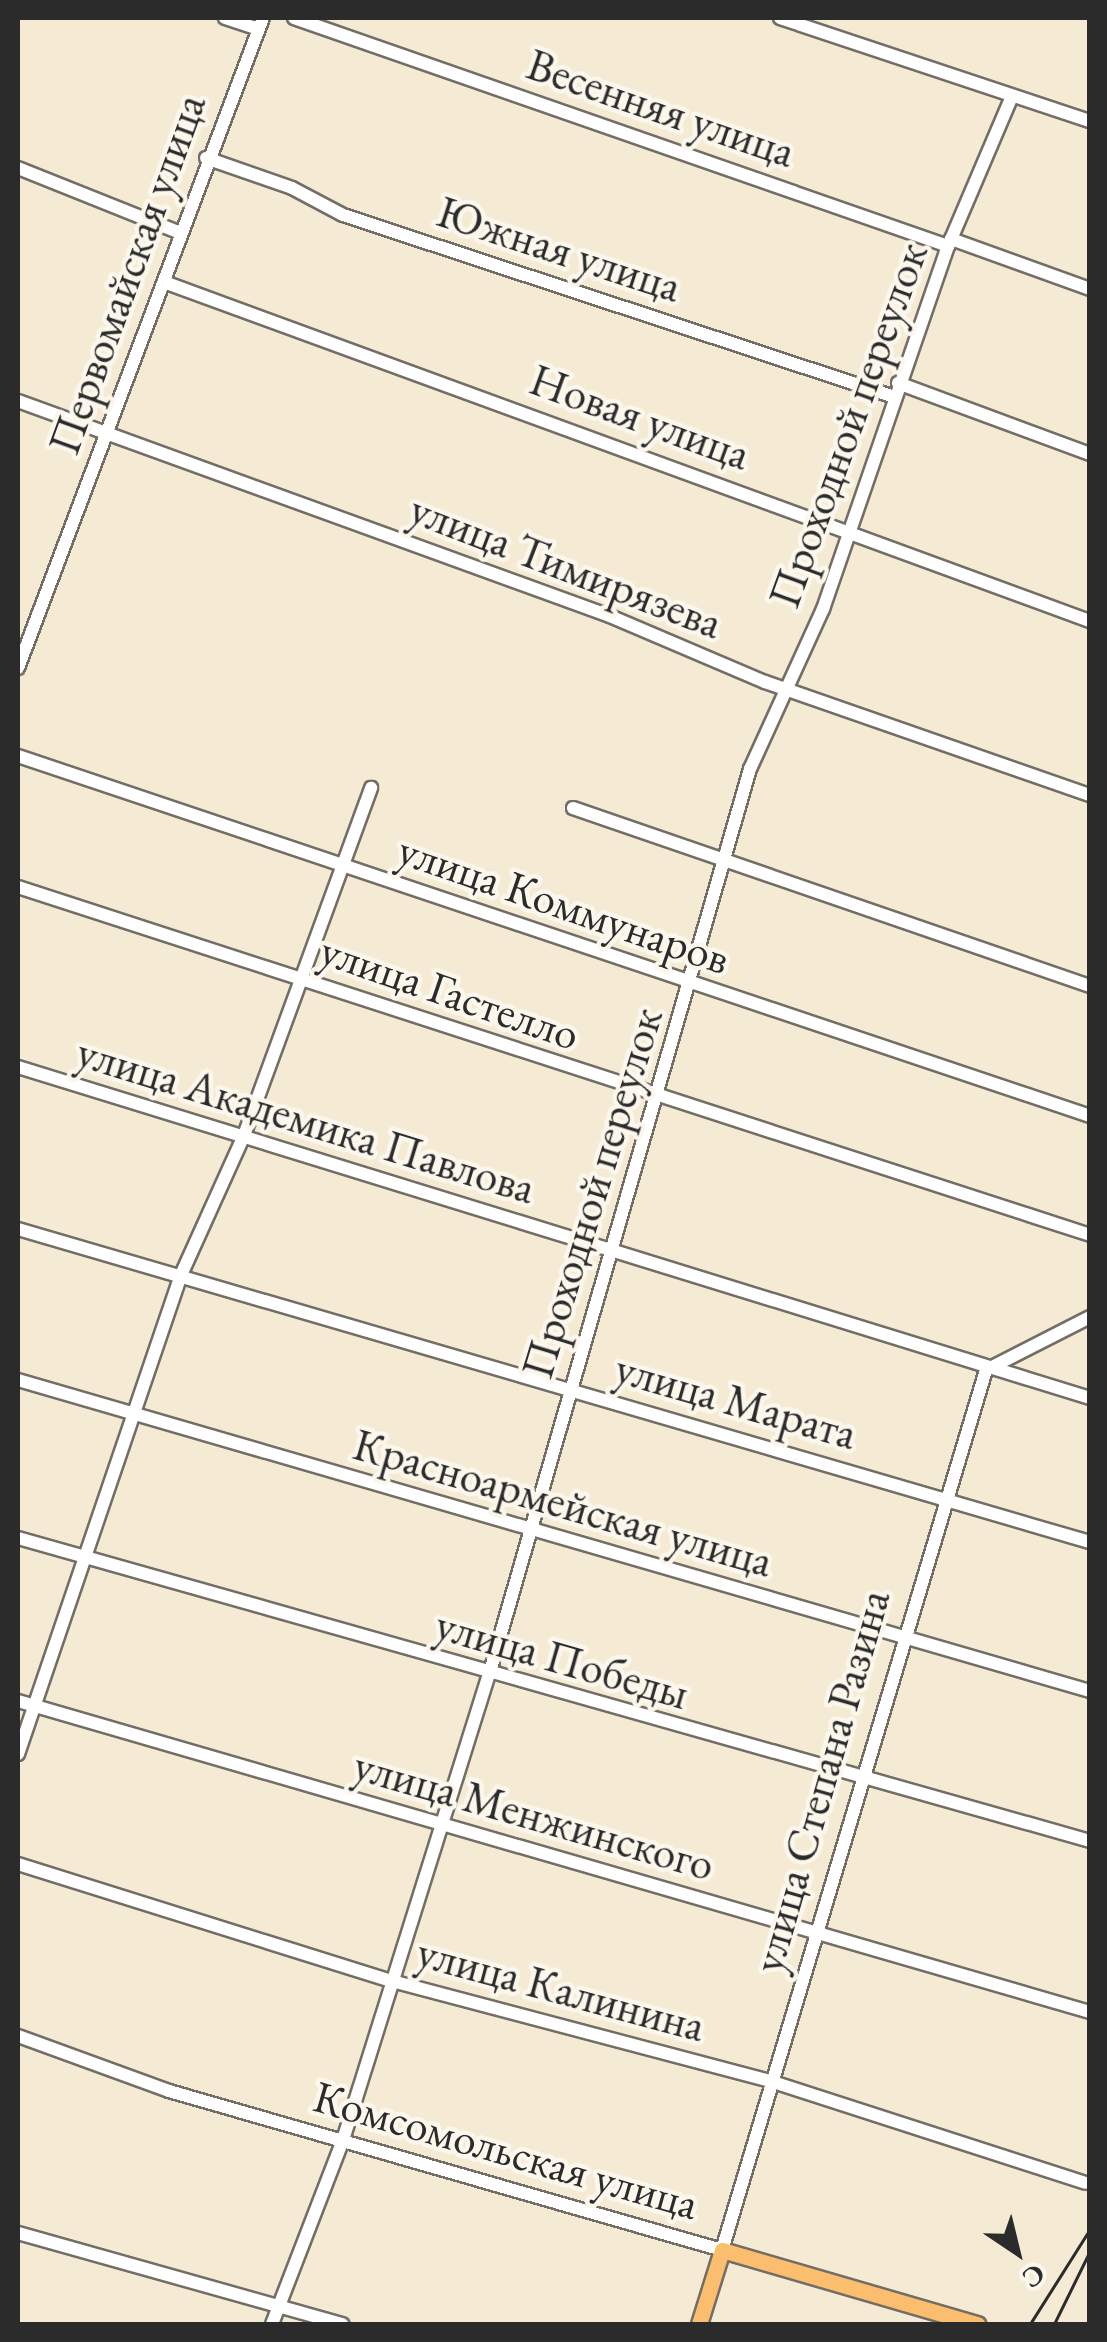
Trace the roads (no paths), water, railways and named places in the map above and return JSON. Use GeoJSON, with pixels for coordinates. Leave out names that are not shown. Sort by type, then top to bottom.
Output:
{"type":"FeatureCollection","features":[{"type":"Feature","properties":{"kind":"main road","name":"улица Степана Разина"},"geometry":{"type":"LineString","coordinates":[[699,2324],[722,2250]]}},
{"type":"Feature","properties":{"kind":"main road","name":"Комсомольская улица"},"geometry":{"type":"LineString","coordinates":[[722,2250],[977,2324]]}},
{"type":"Feature","properties":{"kind":"street"},"geometry":{"type":"LineString","coordinates":[[225,18],[260,23]]}},
{"type":"Feature","properties":{"kind":"street","name":"Весенняя улица"},"geometry":{"type":"LineString","coordinates":[[294,18],[1090,289]]}},
{"type":"Feature","properties":{"kind":"street"},"geometry":{"type":"LineString","coordinates":[[780,18],[1090,122]]}},
{"type":"Feature","properties":{"kind":"street","name":"Первомайская улица"},"geometry":{"type":"LineString","coordinates":[[18,668],[104,432],[164,282],[178,232],[260,23]]}},
{"type":"Feature","properties":{"kind":"street","name":"Проходной переулок"},"geometry":{"type":"LineString","coordinates":[[272,2324],[342,2143],[489,1676],[568,1389],[692,985],[727,860],[727,838],[750,769],[824,609],[949,242],[1012,96]]}},
{"type":"Feature","properties":{"kind":"street","name":"Южная улица"},"geometry":{"type":"LineString","coordinates":[[206,158],[292,188],[343,214],[1090,454]]}},
{"type":"Feature","properties":{"kind":"street"},"geometry":{"type":"LineString","coordinates":[[18,168],[178,232]]}},
{"type":"Feature","properties":{"kind":"street","name":"Новая улица"},"geometry":{"type":"LineString","coordinates":[[164,282],[1090,621]]}},
{"type":"Feature","properties":{"kind":"street","name":"улица Тимирязева"},"geometry":{"type":"LineString","coordinates":[[18,401],[1090,795]]}},
{"type":"Feature","properties":{"kind":"street","name":"улица Коммунаров"},"geometry":{"type":"LineString","coordinates":[[18,756],[1090,1116]]}},
{"type":"Feature","properties":{"kind":"street"},"geometry":{"type":"LineString","coordinates":[[18,1754],[80,1556],[137,1416],[181,1275],[243,1138],[372,788]]}},
{"type":"Feature","properties":{"kind":"street"},"geometry":{"type":"LineString","coordinates":[[572,808],[1090,986]]}},
{"type":"Feature","properties":{"kind":"street","name":"улица Гастелло"},"geometry":{"type":"LineString","coordinates":[[18,886],[656,1098],[1090,1236]]}},
{"type":"Feature","properties":{"kind":"street","name":"улица Академика Павлова"},"geometry":{"type":"LineString","coordinates":[[18,1067],[986,1370],[1090,1398]]}},
{"type":"Feature","properties":{"kind":"street","name":"улица Марата"},"geometry":{"type":"LineString","coordinates":[[18,1229],[1090,1542]]}},
{"type":"Feature","properties":{"kind":"street"},"geometry":{"type":"LineString","coordinates":[[986,1370],[1090,1317]]}},
{"type":"Feature","properties":{"kind":"street","name":"улица Степана Разина"},"geometry":{"type":"LineString","coordinates":[[722,2250],[943,1498],[986,1370]]}},
{"type":"Feature","properties":{"kind":"street","name":"Красноармейская улица"},"geometry":{"type":"LineString","coordinates":[[18,1380],[1090,1691]]}},
{"type":"Feature","properties":{"kind":"street","name":"улица Победы"},"geometry":{"type":"LineString","coordinates":[[18,1538],[489,1676],[1090,1842]]}},
{"type":"Feature","properties":{"kind":"street","name":"улица Менжинского"},"geometry":{"type":"LineString","coordinates":[[18,1701],[1090,2012]]}},
{"type":"Feature","properties":{"kind":"street","name":"улица Калинина"},"geometry":{"type":"LineString","coordinates":[[18,1864],[392,1981],[774,2082],[1085,2183]]}},
{"type":"Feature","properties":{"kind":"street","name":"Комсомольская улица"},"geometry":{"type":"LineString","coordinates":[[18,2036],[342,2143],[722,2250]]}},
{"type":"Feature","properties":{"kind":"street"},"geometry":{"type":"LineString","coordinates":[[18,2233],[342,2324]]}},
{"type":"Feature","properties":{"kind":"railway"},"geometry":{"type":"LineString","coordinates":[[1030,2324],[1090,2229]]}},
{"type":"Feature","properties":{"kind":"railway"},"geometry":{"type":"LineString","coordinates":[[1054,2324],[1089,2253]]}}]}
